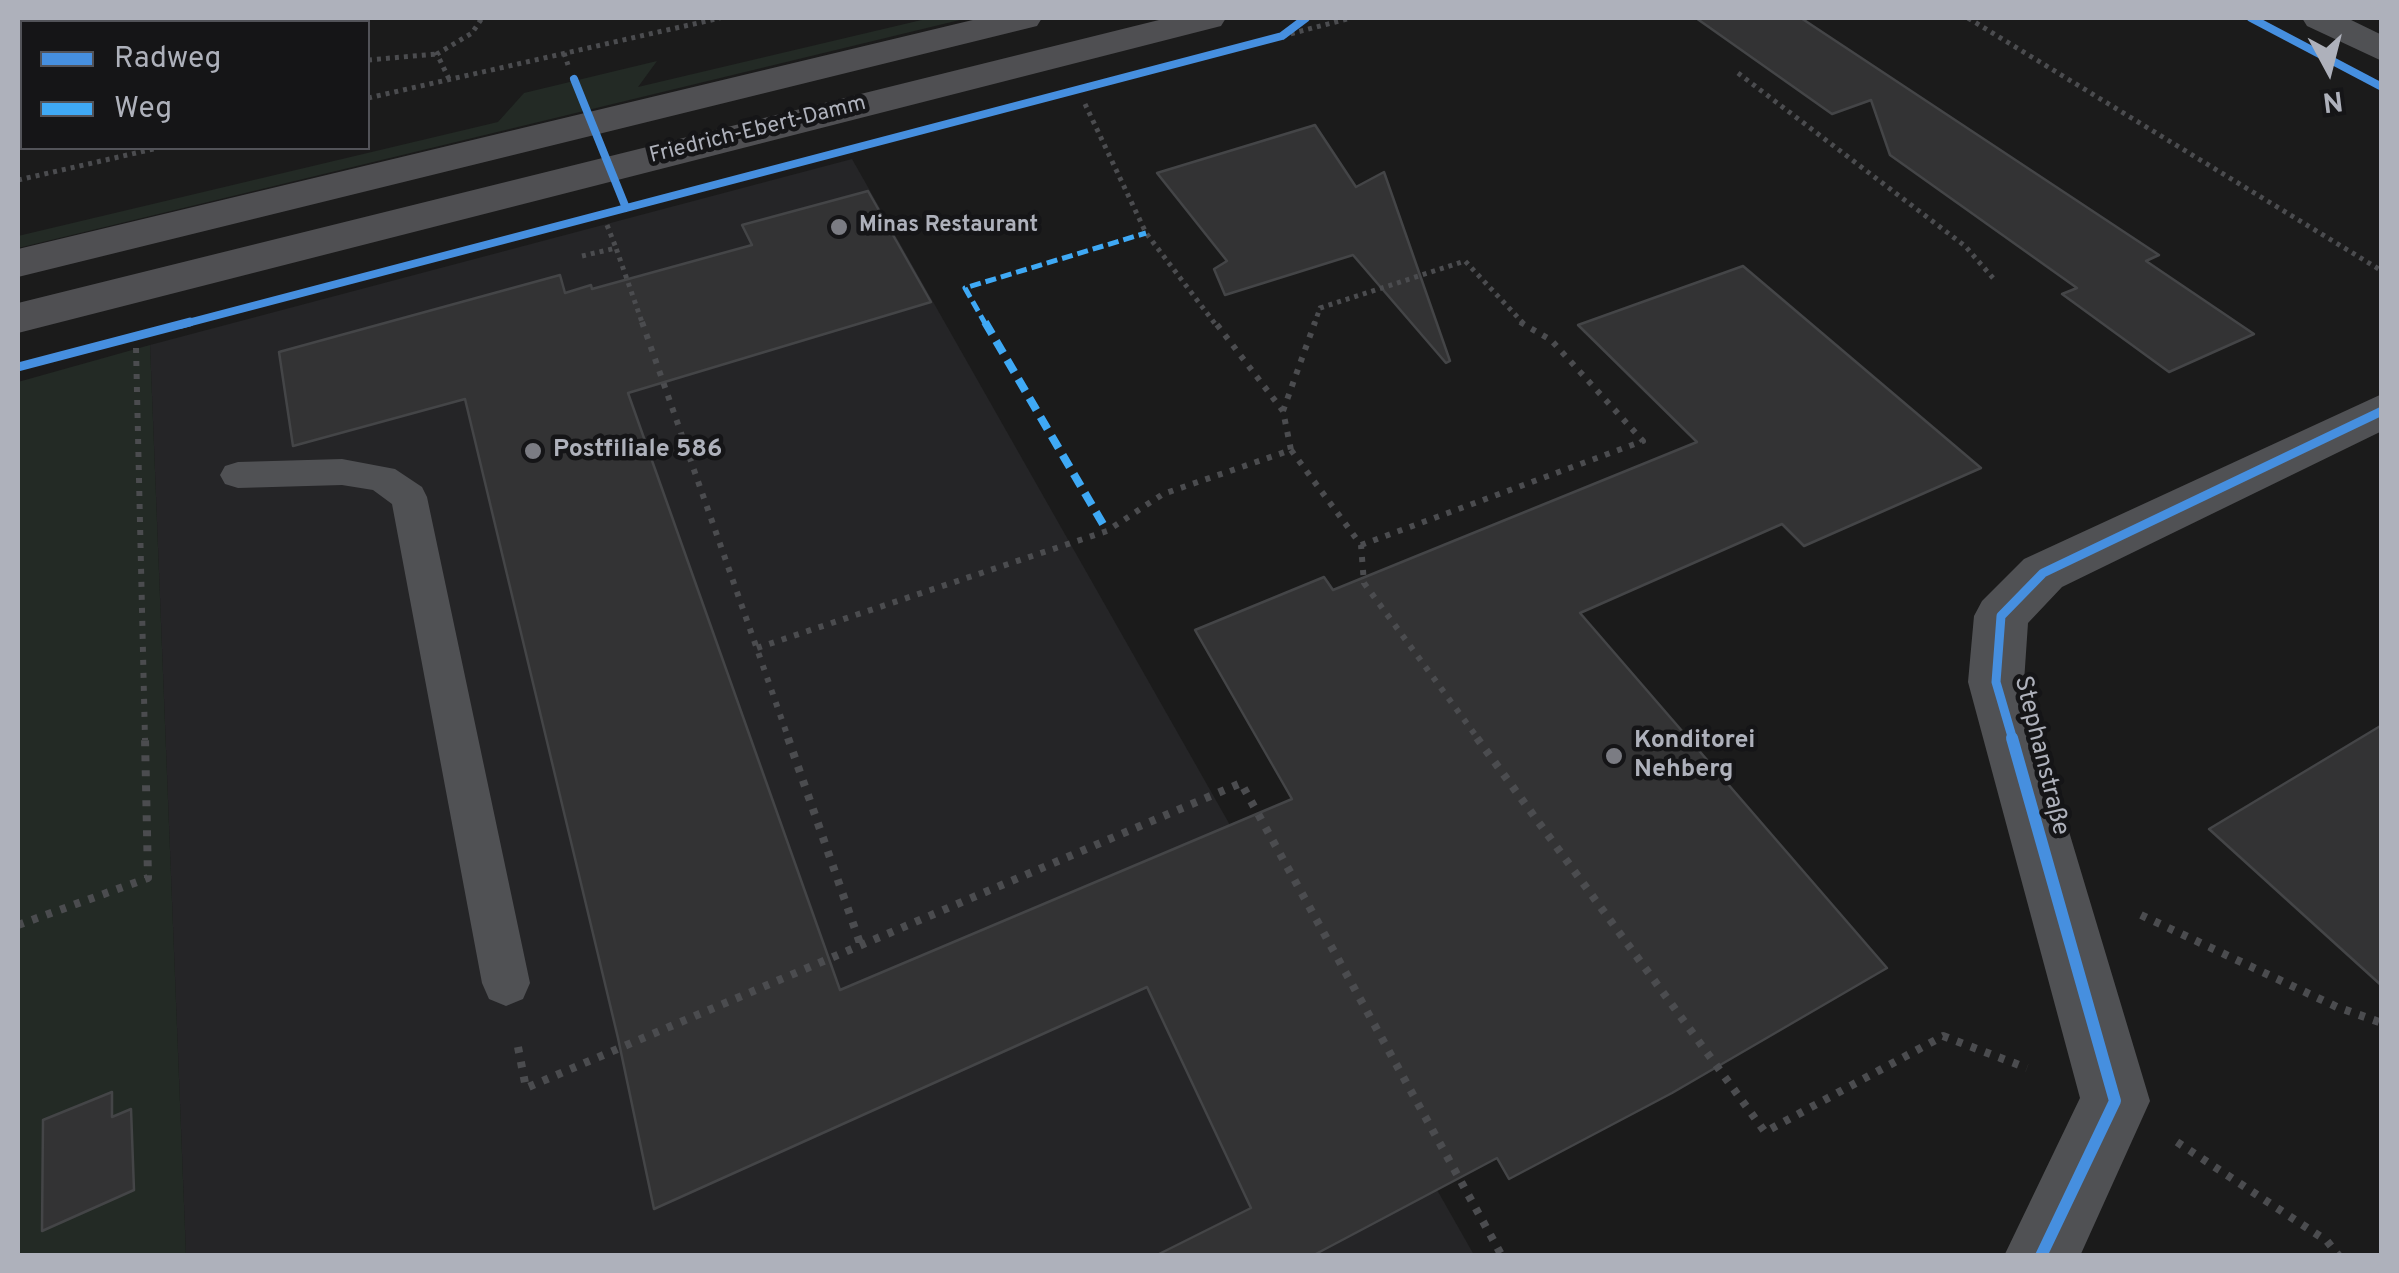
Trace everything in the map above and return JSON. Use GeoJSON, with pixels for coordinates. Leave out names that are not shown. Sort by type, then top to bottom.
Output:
{"type":"FeatureCollection","features":[{"type":"Feature","properties":{"kind":"main road","name":"Friedrich-Ebert-Damm"},"geometry":{"type":"LineString","coordinates":[[18,263],[1024,18]]}},
{"type":"Feature","properties":{"kind":"main road","name":"Friedrich-Ebert-Damm"},"geometry":{"type":"LineString","coordinates":[[18,318],[1208,18]]}},
{"type":"Feature","properties":{"kind":"street"},"geometry":{"type":"LineString","coordinates":[[2320,18],[2382,50]]}},
{"type":"Feature","properties":{"kind":"street","name":"Stephanstraße"},"geometry":{"type":"LineString","coordinates":[[2115,1102],[1996,682],[2000,616],[2042,573],[2382,410]]}},
{"type":"Feature","properties":{"kind":"street"},"geometry":{"type":"LineString","coordinates":[[2041,1256],[2115,1102]]}},
{"type":"Feature","properties":{"kind":"lane"},"geometry":{"type":"LineString","coordinates":[[238,475],[342,472],[382,478],[408,497],[506,983]]}},
{"type":"Feature","properties":{"kind":"path"},"geometry":{"type":"LineString","coordinates":[[370,60],[437,54],[472,32],[482,18]]}},
{"type":"Feature","properties":{"kind":"path"},"geometry":{"type":"LineString","coordinates":[[370,98],[720,18]]}},
{"type":"Feature","properties":{"kind":"path"},"geometry":{"type":"LineString","coordinates":[[1282,36],[1306,18]]}},
{"type":"Feature","properties":{"kind":"path"},"geometry":{"type":"LineString","coordinates":[[1282,36],[1351,18]]}},
{"type":"Feature","properties":{"kind":"path"},"geometry":{"type":"LineString","coordinates":[[1968,18],[2382,271]]}},
{"type":"Feature","properties":{"kind":"path"},"geometry":{"type":"LineString","coordinates":[[564,53],[568,65]]}},
{"type":"Feature","properties":{"kind":"path"},"geometry":{"type":"LineString","coordinates":[[437,54],[449,79]]}},
{"type":"Feature","properties":{"kind":"path"},"geometry":{"type":"LineString","coordinates":[[1738,74],[1965,246],[1993,278]]}},
{"type":"Feature","properties":{"kind":"path"},"geometry":{"type":"LineString","coordinates":[[1078,91],[1146,233],[1283,411],[1291,450],[1361,545],[1364,583],[1765,1132],[1943,1036],[2115,1102],[2327,1241],[2339,1256]]}},
{"type":"Feature","properties":{"kind":"path"},"geometry":{"type":"LineString","coordinates":[[18,180],[149,150]]}},
{"type":"Feature","properties":{"kind":"path"},"geometry":{"type":"LineString","coordinates":[[576,240],[582,256],[616,248],[861,946]]}},
{"type":"Feature","properties":{"kind":"path"},"geometry":{"type":"LineString","coordinates":[[1283,411],[1320,308],[1465,261],[1517,320],[1552,340],[1643,441],[1361,545]]}},
{"type":"Feature","properties":{"kind":"path"},"geometry":{"type":"LineString","coordinates":[[18,925],[148,878],[136,335]]}},
{"type":"Feature","properties":{"kind":"path"},"geometry":{"type":"LineString","coordinates":[[756,648],[1107,531],[1164,494],[1291,450]]}},
{"type":"Feature","properties":{"kind":"path"},"geometry":{"type":"LineString","coordinates":[[506,983],[526,1088],[1241,783],[1502,1256]]}},
{"type":"Feature","properties":{"kind":"path"},"geometry":{"type":"LineString","coordinates":[[2049,872],[2337,1007],[2382,1023]]}},
{"type":"Feature","properties":{"kind":"shaded area"},"geometry":{"type":"Polygon","coordinates":[[[930,18],[968,18],[18,248],[18,236],[498,122],[524,93],[657,61],[638,87],[930,18]]]}},
{"type":"Feature","properties":{"kind":"shaded area"},"geometry":{"type":"Polygon","coordinates":[[[852,159],[1474,1255],[186,1255],[150,345],[852,159]]]}},
{"type":"Feature","properties":{"kind":"shaded area"},"geometry":{"type":"Polygon","coordinates":[[[150,345],[186,1255],[18,1256],[18,382],[150,345]]]}},
{"type":"Feature","properties":{"kind":"building"},"geometry":{"type":"Polygon","coordinates":[[[1696,18],[1801,18],[2159,255],[2146,261],[2254,334],[2169,372],[2062,294],[2077,288],[1890,155],[1871,100],[1832,114],[1696,18]]]}},
{"type":"Feature","properties":{"kind":"building"},"geometry":{"type":"Polygon","coordinates":[[[1315,125],[1356,187],[1384,172],[1450,361],[1446,363],[1353,255],[1225,295],[1214,269],[1227,261],[1157,173],[1315,125]]]}},
{"type":"Feature","properties":{"kind":"building"},"geometry":{"type":"Polygon","coordinates":[[[868,191],[931,302],[628,393],[840,990],[1292,799],[1195,630],[1324,577],[1333,590],[1697,442],[1578,325],[1743,266],[1981,468],[1804,546],[1782,524],[1580,613],[1887,968],[1672,1093],[1509,1179],[1497,1158],[1312,1256],[1155,1256],[1251,1208],[1147,987],[654,1209],[618,1038],[465,399],[293,446],[279,352],[560,275],[565,293],[591,285],[592,289],[752,245],[742,225],[868,191]]]}},
{"type":"Feature","properties":{"kind":"building"},"geometry":{"type":"Polygon","coordinates":[[[2382,725],[2382,986],[2209,829],[2382,725]]]}},
{"type":"Feature","properties":{"kind":"building"},"geometry":{"type":"Polygon","coordinates":[[[112,1092],[112,1117],[131,1109],[134,1190],[42,1231],[43,1120],[112,1092]]]}},
{"type":"Feature","properties":{"kind":"marked path"},"geometry":{"type":"LineString","coordinates":[[1107,531],[965,288],[1146,233]]}},
{"type":"Feature","properties":{"kind":"cycle path"},"geometry":{"type":"LineString","coordinates":[[18,367],[1282,36],[1306,18]]}},
{"type":"Feature","properties":{"kind":"cycle path"},"geometry":{"type":"LineString","coordinates":[[2251,18],[2382,87]]}},
{"type":"Feature","properties":{"kind":"cycle path"},"geometry":{"type":"LineString","coordinates":[[574,79],[626,208]]}},
{"type":"Feature","properties":{"kind":"cycle path"},"geometry":{"type":"LineString","coordinates":[[2041,1256],[2115,1101],[1996,682],[2001,616],[2043,573],[2382,411]]}},
{"type":"Feature","properties":{"kind":"place","name":"Minas Restaurant"},"geometry":{"type":"Point","coordinates":[839,227]}},
{"type":"Feature","properties":{"kind":"place","name":"Postfiliale 586"},"geometry":{"type":"Point","coordinates":[533,451]}},
{"type":"Feature","properties":{"kind":"place","name":"Konditorei Nehberg"},"geometry":{"type":"Point","coordinates":[1614,756]}}]}
